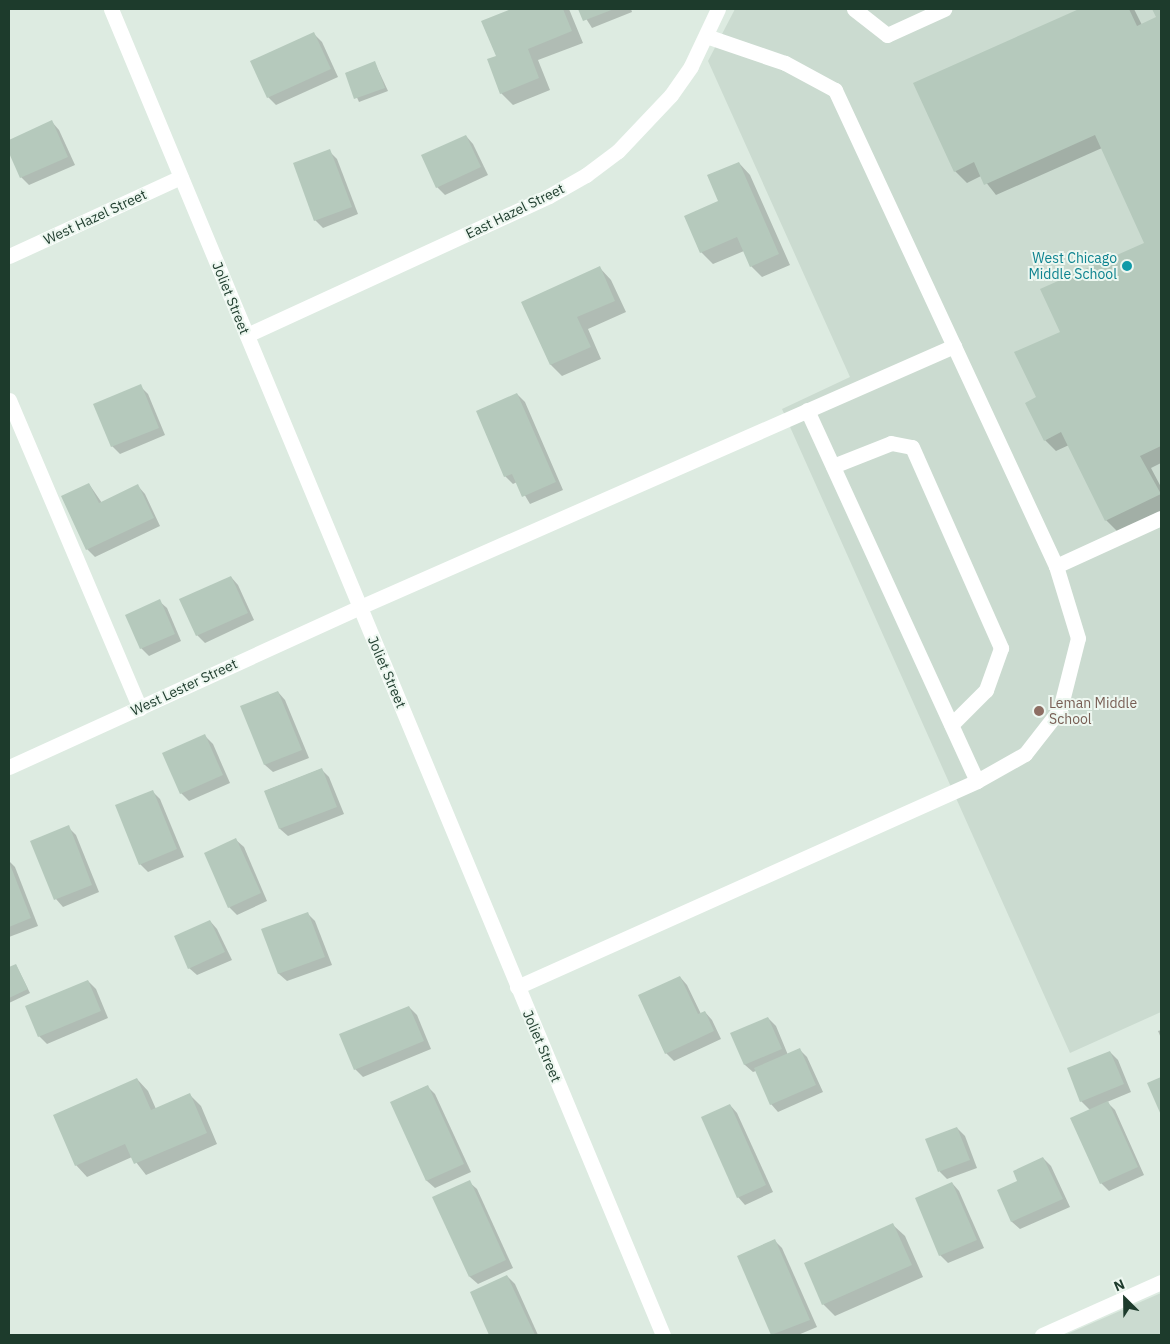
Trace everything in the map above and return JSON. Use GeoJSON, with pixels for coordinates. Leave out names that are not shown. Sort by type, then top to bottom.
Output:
{"type":"FeatureCollection","features":[{"type":"Feature","properties":{"kind":"street","name":"Joliet Street"},"geometry":{"type":"LineString","coordinates":[[111,9],[663,1335]]}},
{"type":"Feature","properties":{"kind":"street","name":"East Hazel Street"},"geometry":{"type":"LineString","coordinates":[[247,335],[549,196],[586,174],[618,151],[671,95],[691,66],[718,9]]}},
{"type":"Feature","properties":{"kind":"street"},"geometry":{"type":"LineString","coordinates":[[854,9],[887,35],[944,9]]}},
{"type":"Feature","properties":{"kind":"street"},"geometry":{"type":"LineString","coordinates":[[518,987],[977,781],[1025,754],[1060,709],[1078,638],[1056,566],[835,90],[785,63],[706,36]]}},
{"type":"Feature","properties":{"kind":"street","name":"West Hazel Street"},"geometry":{"type":"LineString","coordinates":[[9,256],[181,177]]}},
{"type":"Feature","properties":{"kind":"street","name":"West Lester Street"},"geometry":{"type":"LineString","coordinates":[[9,768],[360,607],[954,346]]}},
{"type":"Feature","properties":{"kind":"street"},"geometry":{"type":"LineString","coordinates":[[9,400],[140,708]]}},
{"type":"Feature","properties":{"kind":"street"},"geometry":{"type":"LineString","coordinates":[[807,410],[977,781]]}},
{"type":"Feature","properties":{"kind":"street"},"geometry":{"type":"LineString","coordinates":[[833,466],[891,443],[912,447],[1001,648],[986,690],[952,725]]}},
{"type":"Feature","properties":{"kind":"street"},"geometry":{"type":"LineString","coordinates":[[1056,566],[1161,518]]}},
{"type":"Feature","properties":{"kind":"street"},"geometry":{"type":"LineString","coordinates":[[1042,1335],[1161,1282]]}},
{"type":"Feature","properties":{"kind":"shaded area","name":"Leman Middle School"},"geometry":{"type":"Polygon","coordinates":[[[735,9],[1161,9],[1161,1012],[1070,1053],[782,409],[850,377],[708,61],[735,9]]]}},
{"type":"Feature","properties":{"kind":"shaded area"},"geometry":{"type":"Polygon","coordinates":[[[1161,1293],[1161,1335],[1065,1335],[1161,1293]]]}},
{"type":"Feature","properties":{"kind":"building"},"geometry":{"type":"Polygon","coordinates":[[[511,9],[563,9],[572,31],[528,49],[539,78],[500,94],[487,59],[496,56],[481,21],[511,9]]]}},
{"type":"Feature","properties":{"kind":"building"},"geometry":{"type":"Polygon","coordinates":[[[578,9],[614,9],[583,21],[578,9]]]}},
{"type":"Feature","properties":{"kind":"building","name":"West Chicago Middle School"},"geometry":{"type":"Polygon","coordinates":[[[1079,9],[1129,9],[1137,26],[1156,17],[1152,9],[1161,9],[1161,446],[1140,456],[1161,494],[1105,521],[1061,432],[1044,441],[1025,403],[1036,397],[1014,352],[1060,332],[1040,289],[1144,243],[1095,135],[984,185],[974,162],[954,172],[913,83],[1079,9]]]}},
{"type":"Feature","properties":{"kind":"building"},"geometry":{"type":"Polygon","coordinates":[[[314,32],[331,69],[267,98],[250,61],[314,32]]]}},
{"type":"Feature","properties":{"kind":"building"},"geometry":{"type":"Polygon","coordinates":[[[375,61],[385,88],[354,99],[345,73],[375,61]]]}},
{"type":"Feature","properties":{"kind":"building"},"geometry":{"type":"Polygon","coordinates":[[[52,120],[68,157],[20,178],[9,153],[9,140],[52,120]]]}},
{"type":"Feature","properties":{"kind":"building"},"geometry":{"type":"Polygon","coordinates":[[[466,135],[481,167],[436,188],[421,155],[466,135]]]}},
{"type":"Feature","properties":{"kind":"building"},"geometry":{"type":"Polygon","coordinates":[[[330,149],[352,207],[314,221],[293,163],[330,149]]]}},
{"type":"Feature","properties":{"kind":"building"},"geometry":{"type":"Polygon","coordinates":[[[739,162],[779,254],[750,267],[737,237],[700,253],[684,216],[718,201],[707,175],[739,162]]]}},
{"type":"Feature","properties":{"kind":"building"},"geometry":{"type":"Polygon","coordinates":[[[600,266],[615,301],[577,317],[591,347],[550,365],[521,302],[600,266]]]}},
{"type":"Feature","properties":{"kind":"building"},"geometry":{"type":"Polygon","coordinates":[[[141,384],[159,428],[111,447],[93,404],[141,384]]]}},
{"type":"Feature","properties":{"kind":"building"},"geometry":{"type":"Polygon","coordinates":[[[517,393],[556,482],[522,497],[512,474],[504,477],[476,411],[517,393]]]}},
{"type":"Feature","properties":{"kind":"building"},"geometry":{"type":"Polygon","coordinates":[[[89,483],[99,503],[138,484],[154,518],[86,550],[61,496],[89,483]]]}},
{"type":"Feature","properties":{"kind":"building"},"geometry":{"type":"Polygon","coordinates":[[[231,576],[248,613],[196,636],[179,599],[231,576]]]}},
{"type":"Feature","properties":{"kind":"building"},"geometry":{"type":"Polygon","coordinates":[[[160,599],[175,634],[140,649],[125,615],[160,599]]]}},
{"type":"Feature","properties":{"kind":"building"},"geometry":{"type":"Polygon","coordinates":[[[278,691],[302,750],[264,765],[240,706],[278,691]]]}},
{"type":"Feature","properties":{"kind":"building"},"geometry":{"type":"Polygon","coordinates":[[[205,734],[223,775],[180,794],[162,753],[205,734]]]}},
{"type":"Feature","properties":{"kind":"building"},"geometry":{"type":"Polygon","coordinates":[[[322,768],[337,807],[279,829],[264,791],[322,768]]]}},
{"type":"Feature","properties":{"kind":"building"},"geometry":{"type":"Polygon","coordinates":[[[153,790],[177,849],[139,865],[115,805],[153,790]]]}},
{"type":"Feature","properties":{"kind":"building"},"geometry":{"type":"Polygon","coordinates":[[[69,825],[92,885],[54,900],[30,841],[69,825]]]}},
{"type":"Feature","properties":{"kind":"building"},"geometry":{"type":"Polygon","coordinates":[[[236,838],[261,893],[228,908],[204,853],[236,838]]]}},
{"type":"Feature","properties":{"kind":"building"},"geometry":{"type":"Polygon","coordinates":[[[9,862],[31,918],[9,927],[9,862]]]}},
{"type":"Feature","properties":{"kind":"building"},"geometry":{"type":"Polygon","coordinates":[[[308,912],[325,957],[278,974],[261,929],[308,912]]]}},
{"type":"Feature","properties":{"kind":"building"},"geometry":{"type":"Polygon","coordinates":[[[210,920],[225,952],[188,969],[174,936],[210,920]]]}},
{"type":"Feature","properties":{"kind":"building"},"geometry":{"type":"Polygon","coordinates":[[[16,964],[28,989],[9,998],[9,967],[16,964]]]}},
{"type":"Feature","properties":{"kind":"building"},"geometry":{"type":"Polygon","coordinates":[[[680,976],[698,1014],[705,1011],[714,1031],[665,1054],[638,995],[680,976]]]}},
{"type":"Feature","properties":{"kind":"building"},"geometry":{"type":"Polygon","coordinates":[[[88,980],[101,1011],[38,1037],[25,1006],[88,980]]]}},
{"type":"Feature","properties":{"kind":"building"},"geometry":{"type":"Polygon","coordinates":[[[409,1006],[424,1041],[354,1070],[339,1034],[409,1006]]]}},
{"type":"Feature","properties":{"kind":"building"},"geometry":{"type":"Polygon","coordinates":[[[768,1017],[782,1049],[744,1065],[730,1033],[768,1017]]]}},
{"type":"Feature","properties":{"kind":"building"},"geometry":{"type":"Polygon","coordinates":[[[800,1048],[816,1085],[770,1105],[754,1068],[800,1048]]]}},
{"type":"Feature","properties":{"kind":"building"},"geometry":{"type":"Polygon","coordinates":[[[1110,1051],[1124,1084],[1080,1102],[1067,1068],[1110,1051]]]}},
{"type":"Feature","properties":{"kind":"building"},"geometry":{"type":"Polygon","coordinates":[[[1161,1077],[1161,1115],[1147,1083],[1161,1077]]]}},
{"type":"Feature","properties":{"kind":"building"},"geometry":{"type":"Polygon","coordinates":[[[137,1078],[151,1110],[190,1093],[207,1133],[134,1164],[125,1144],[75,1166],[53,1115],[137,1078]]]}},
{"type":"Feature","properties":{"kind":"building"},"geometry":{"type":"Polygon","coordinates":[[[428,1085],[464,1164],[426,1181],[390,1102],[428,1085]]]}},
{"type":"Feature","properties":{"kind":"building"},"geometry":{"type":"Polygon","coordinates":[[[1108,1101],[1138,1167],[1100,1184],[1070,1118],[1108,1101]]]}},
{"type":"Feature","properties":{"kind":"building"},"geometry":{"type":"Polygon","coordinates":[[[730,1104],[766,1185],[737,1198],[701,1117],[730,1104]]]}},
{"type":"Feature","properties":{"kind":"building"},"geometry":{"type":"Polygon","coordinates":[[[957,1127],[970,1160],[938,1172],[925,1139],[957,1127]]]}},
{"type":"Feature","properties":{"kind":"building"},"geometry":{"type":"Polygon","coordinates":[[[1043,1157],[1063,1199],[1011,1222],[997,1190],[1017,1181],[1013,1171],[1043,1157]]]}},
{"type":"Feature","properties":{"kind":"building"},"geometry":{"type":"Polygon","coordinates":[[[470,1180],[506,1260],[469,1277],[432,1197],[470,1180]]]}},
{"type":"Feature","properties":{"kind":"building"},"geometry":{"type":"Polygon","coordinates":[[[952,1182],[977,1240],[939,1256],[915,1198],[952,1182]]]}},
{"type":"Feature","properties":{"kind":"building"},"geometry":{"type":"Polygon","coordinates":[[[893,1223],[912,1265],[822,1305],[804,1263],[893,1223]]]}},
{"type":"Feature","properties":{"kind":"building"},"geometry":{"type":"Polygon","coordinates":[[[775,1239],[810,1320],[771,1335],[737,1256],[775,1239]]]}},
{"type":"Feature","properties":{"kind":"building"},"geometry":{"type":"Polygon","coordinates":[[[507,1275],[535,1335],[489,1335],[470,1292],[507,1275]]]}},
{"type":"Feature","properties":{"kind":"place","name":"West Chicago Middle School"},"geometry":{"type":"Point","coordinates":[1127,266]}},
{"type":"Feature","properties":{"kind":"place","name":"Leman Middle School"},"geometry":{"type":"Point","coordinates":[1039,711]}}]}
